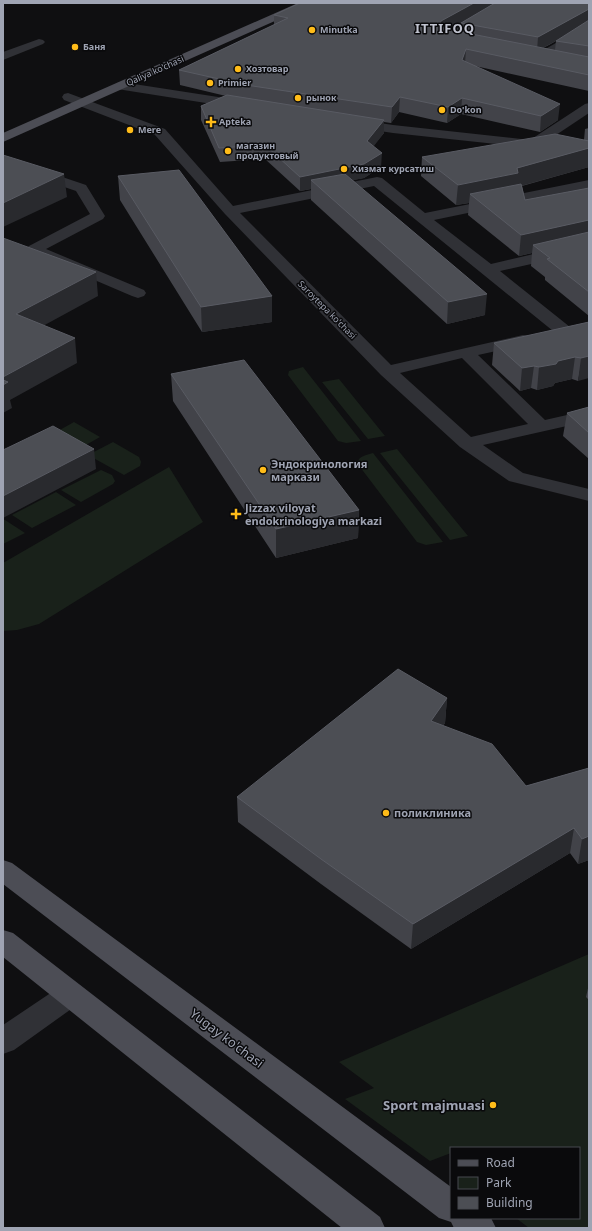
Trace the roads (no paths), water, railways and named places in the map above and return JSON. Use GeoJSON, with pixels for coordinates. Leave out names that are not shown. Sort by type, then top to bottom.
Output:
{"type":"FeatureCollection","features":[{"type":"Feature","properties":{"kind":"main road","name":"Qaliya ko'chasi"},"geometry":{"type":"LineString","coordinates":[[3,126],[280,3]]}},
{"type":"Feature","properties":{"kind":"main road","name":"Qaliya ko'chasi"},"geometry":{"type":"LineString","coordinates":[[3,138],[306,3]]}},
{"type":"Feature","properties":{"kind":"main road","name":"Yugay ko'chasi"},"geometry":{"type":"LineString","coordinates":[[3,870],[450,1206]]}},
{"type":"Feature","properties":{"kind":"main road"},"geometry":{"type":"LineString","coordinates":[[3,941],[368,1228]]}},
{"type":"Feature","properties":{"kind":"main road"},"geometry":{"type":"LineString","coordinates":[[467,1219],[479,1228]]}},
{"type":"Feature","properties":{"kind":"street"},"geometry":{"type":"LineString","coordinates":[[474,44],[445,38],[509,3]]}},
{"type":"Feature","properties":{"kind":"street"},"geometry":{"type":"LineString","coordinates":[[539,57],[589,27]]}},
{"type":"Feature","properties":{"kind":"street"},"geometry":{"type":"LineString","coordinates":[[3,56],[39,42]]}},
{"type":"Feature","properties":{"kind":"street"},"geometry":{"type":"LineString","coordinates":[[525,54],[589,67]]}},
{"type":"Feature","properties":{"kind":"street"},"geometry":{"type":"LineString","coordinates":[[121,86],[253,107]]}},
{"type":"Feature","properties":{"kind":"street","name":"Saroytepa ko'chasi"},"geometry":{"type":"LineString","coordinates":[[68,97],[160,132],[230,211],[387,371],[467,443],[516,477],[589,495]]}},
{"type":"Feature","properties":{"kind":"street"},"geometry":{"type":"LineString","coordinates":[[533,144],[589,107]]}},
{"type":"Feature","properties":{"kind":"street"},"geometry":{"type":"LineString","coordinates":[[339,121],[393,129],[533,144],[554,148]]}},
{"type":"Feature","properties":{"kind":"street"},"geometry":{"type":"LineString","coordinates":[[3,161],[82,188],[98,216],[34,249],[138,293]]}},
{"type":"Feature","properties":{"kind":"street"},"geometry":{"type":"LineString","coordinates":[[230,211],[377,181],[422,218],[488,268],[564,331]]}},
{"type":"Feature","properties":{"kind":"street"},"geometry":{"type":"LineString","coordinates":[[422,218],[589,184]]}},
{"type":"Feature","properties":{"kind":"street"},"geometry":{"type":"LineString","coordinates":[[488,268],[589,246]]}},
{"type":"Feature","properties":{"kind":"street"},"geometry":{"type":"LineString","coordinates":[[387,371],[466,352],[583,327]]}},
{"type":"Feature","properties":{"kind":"street"},"geometry":{"type":"LineString","coordinates":[[466,352],[541,427]]}},
{"type":"Feature","properties":{"kind":"street"},"geometry":{"type":"LineString","coordinates":[[467,443],[589,415]]}},
{"type":"Feature","properties":{"kind":"street"},"geometry":{"type":"LineString","coordinates":[[3,1041],[71,994]]}},
{"type":"Feature","properties":{"kind":"place","name":"Minutka"},"geometry":{"type":"Point","coordinates":[312,30]}},
{"type":"Feature","properties":{"kind":"place","name":"Баня"},"geometry":{"type":"Point","coordinates":[75,47]}},
{"type":"Feature","properties":{"kind":"place","name":"Хозтовар"},"geometry":{"type":"Point","coordinates":[238,69]}},
{"type":"Feature","properties":{"kind":"place","name":"Primier"},"geometry":{"type":"Point","coordinates":[210,83]}},
{"type":"Feature","properties":{"kind":"place","name":"рынок"},"geometry":{"type":"Point","coordinates":[298,98]}},
{"type":"Feature","properties":{"kind":"place","name":"Do'kon"},"geometry":{"type":"Point","coordinates":[442,110]}},
{"type":"Feature","properties":{"kind":"place","name":"Apteka"},"geometry":{"type":"Point","coordinates":[211,122]}},
{"type":"Feature","properties":{"kind":"place","name":"Mere"},"geometry":{"type":"Point","coordinates":[130,130]}},
{"type":"Feature","properties":{"kind":"place","name":"магазин продуктовый"},"geometry":{"type":"Point","coordinates":[228,151]}},
{"type":"Feature","properties":{"kind":"place","name":"Хизмат курсатиш"},"geometry":{"type":"Point","coordinates":[344,169]}},
{"type":"Feature","properties":{"kind":"place","name":"Эндокринология маркази"},"geometry":{"type":"Point","coordinates":[263,470]}},
{"type":"Feature","properties":{"kind":"place","name":"Jizzax viloyat endokrinologiya markazi"},"geometry":{"type":"Point","coordinates":[236,514]}},
{"type":"Feature","properties":{"kind":"place","name":"поликлиника"},"geometry":{"type":"Point","coordinates":[386,813]}},
{"type":"Feature","properties":{"kind":"place","name":"Sport majmuasi"},"geometry":{"type":"Point","coordinates":[493,1105]}},
{"type":"Feature","properties":{"kind":"district","name":"ITTIFOQ"},"geometry":{"type":"Point","coordinates":[445,28]}}]}
